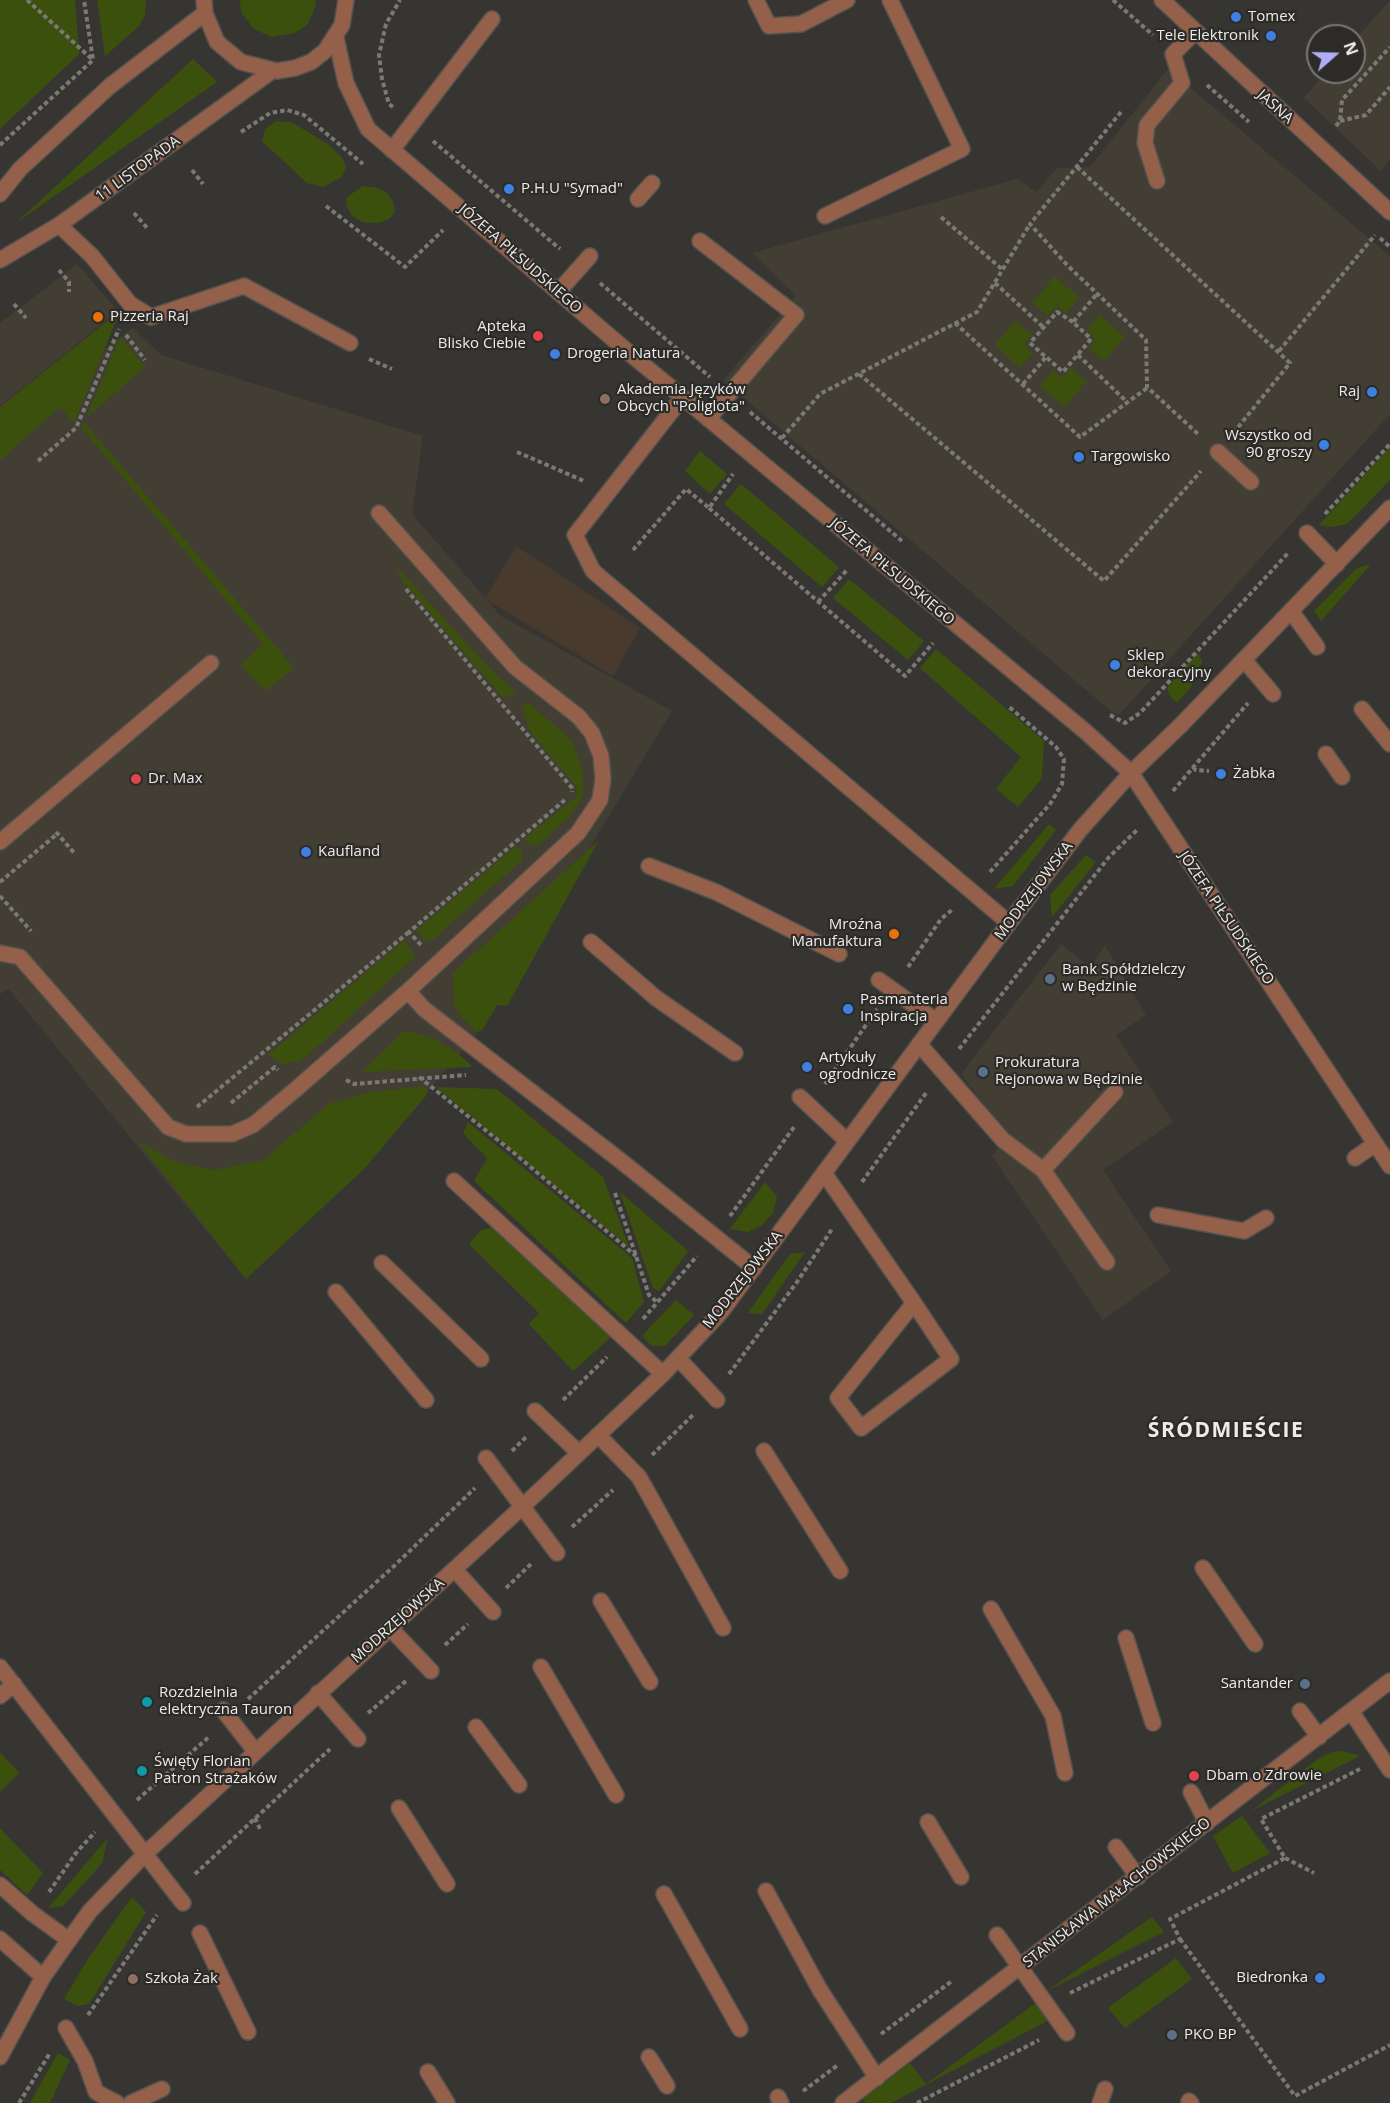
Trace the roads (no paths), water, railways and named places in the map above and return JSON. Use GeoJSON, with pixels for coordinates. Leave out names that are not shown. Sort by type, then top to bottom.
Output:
{"type":"FeatureCollection","features":[{"type":"Feature","properties":{"kind":"street"},"geometry":{"type":"LineString","coordinates":[[756,0],[769,26],[801,24],[848,0]]}},
{"type":"Feature","properties":{"kind":"street"},"geometry":{"type":"LineString","coordinates":[[825,216],[963,149],[890,0]]}},
{"type":"Feature","properties":{"kind":"street","name":"JASNA"},"geometry":{"type":"LineString","coordinates":[[1162,0],[1194,33],[1390,212]]}},
{"type":"Feature","properties":{"kind":"street"},"geometry":{"type":"LineString","coordinates":[[0,194],[20,169],[201,4],[217,42],[241,62],[272,71],[295,68],[311,62],[336,38],[349,4]]}},
{"type":"Feature","properties":{"kind":"street"},"geometry":{"type":"LineString","coordinates":[[392,150],[492,19]]}},
{"type":"Feature","properties":{"kind":"street"},"geometry":{"type":"LineString","coordinates":[[1157,181],[1145,143],[1147,125],[1182,83],[1173,54],[1194,33]]}},
{"type":"Feature","properties":{"kind":"street","name":"JÓZEFA PIŁSUDSKIEGO"},"geometry":{"type":"LineString","coordinates":[[336,38],[346,83],[368,129],[682,398],[1086,732],[1131,773],[1390,1167]]}},
{"type":"Feature","properties":{"kind":"street","name":"11 LISTOPADA"},"geometry":{"type":"LineString","coordinates":[[0,260],[59,225],[272,71]]}},
{"type":"Feature","properties":{"kind":"street"},"geometry":{"type":"LineString","coordinates":[[638,199],[652,183]]}},
{"type":"Feature","properties":{"kind":"street"},"geometry":{"type":"LineString","coordinates":[[59,225],[92,256],[130,304],[151,317],[244,286],[350,343]]}},
{"type":"Feature","properties":{"kind":"street"},"geometry":{"type":"LineString","coordinates":[[700,241],[796,315],[708,419]]}},
{"type":"Feature","properties":{"kind":"street"},"geometry":{"type":"LineString","coordinates":[[558,292],[590,256]]}},
{"type":"Feature","properties":{"kind":"street"},"geometry":{"type":"LineString","coordinates":[[682,398],[575,535],[593,571],[1009,923]]}},
{"type":"Feature","properties":{"kind":"street"},"geometry":{"type":"LineString","coordinates":[[1218,452],[1251,482]]}},
{"type":"Feature","properties":{"kind":"street","name":"MODRZEJOWSKA"},"geometry":{"type":"LineString","coordinates":[[0,2057],[43,1977],[69,1940],[90,1911],[146,1853],[579,1454],[663,1374],[721,1312],[936,1020],[1080,830],[1131,773],[1244,660],[1390,508]]}},
{"type":"Feature","properties":{"kind":"street"},"geometry":{"type":"LineString","coordinates":[[0,953],[20,957],[168,1127],[186,1134],[232,1134],[253,1125],[295,1090],[438,964],[578,833],[591,817],[600,800],[603,779],[601,756],[592,733],[579,717],[515,667],[379,513]]}},
{"type":"Feature","properties":{"kind":"street"},"geometry":{"type":"LineString","coordinates":[[1307,533],[1337,564]]}},
{"type":"Feature","properties":{"kind":"street"},"geometry":{"type":"LineString","coordinates":[[1291,611],[1317,647]]}},
{"type":"Feature","properties":{"kind":"street"},"geometry":{"type":"LineString","coordinates":[[1244,660],[1273,694]]}},
{"type":"Feature","properties":{"kind":"street"},"geometry":{"type":"LineString","coordinates":[[0,842],[211,663]]}},
{"type":"Feature","properties":{"kind":"street"},"geometry":{"type":"LineString","coordinates":[[1362,709],[1390,744]]}},
{"type":"Feature","properties":{"kind":"street"},"geometry":{"type":"LineString","coordinates":[[1326,754],[1342,777]]}},
{"type":"Feature","properties":{"kind":"street"},"geometry":{"type":"LineString","coordinates":[[650,866],[716,892],[838,954]]}},
{"type":"Feature","properties":{"kind":"street"},"geometry":{"type":"LineString","coordinates":[[591,942],[656,998],[735,1053]]}},
{"type":"Feature","properties":{"kind":"street"},"geometry":{"type":"LineString","coordinates":[[879,980],[936,1020]]}},
{"type":"Feature","properties":{"kind":"street"},"geometry":{"type":"LineString","coordinates":[[408,991],[424,1009],[621,1161],[714,1239],[754,1268]]}},
{"type":"Feature","properties":{"kind":"street"},"geometry":{"type":"LineString","coordinates":[[919,1044],[1003,1140],[1043,1170],[1107,1262]]}},
{"type":"Feature","properties":{"kind":"street"},"geometry":{"type":"LineString","coordinates":[[1043,1170],[1115,1092]]}},
{"type":"Feature","properties":{"kind":"street"},"geometry":{"type":"LineString","coordinates":[[800,1097],[848,1142]]}},
{"type":"Feature","properties":{"kind":"street"},"geometry":{"type":"LineString","coordinates":[[1355,1158],[1375,1144]]}},
{"type":"Feature","properties":{"kind":"street"},"geometry":{"type":"LineString","coordinates":[[824,1173],[914,1303],[951,1359],[861,1428],[838,1398],[914,1303]]}},
{"type":"Feature","properties":{"kind":"street"},"geometry":{"type":"LineString","coordinates":[[454,1181],[663,1374]]}},
{"type":"Feature","properties":{"kind":"street"},"geometry":{"type":"LineString","coordinates":[[1158,1215],[1244,1231],[1266,1218]]}},
{"type":"Feature","properties":{"kind":"street"},"geometry":{"type":"LineString","coordinates":[[382,1263],[481,1359]]}},
{"type":"Feature","properties":{"kind":"street"},"geometry":{"type":"LineString","coordinates":[[336,1292],[426,1400]]}},
{"type":"Feature","properties":{"kind":"street"},"geometry":{"type":"LineString","coordinates":[[678,1358],[717,1400]]}},
{"type":"Feature","properties":{"kind":"street"},"geometry":{"type":"LineString","coordinates":[[534,1411],[579,1454]]}},
{"type":"Feature","properties":{"kind":"street"},"geometry":{"type":"LineString","coordinates":[[598,1435],[639,1477],[723,1628]]}},
{"type":"Feature","properties":{"kind":"street"},"geometry":{"type":"LineString","coordinates":[[764,1451],[840,1571]]}},
{"type":"Feature","properties":{"kind":"street"},"geometry":{"type":"LineString","coordinates":[[486,1458],[557,1553]]}},
{"type":"Feature","properties":{"kind":"street"},"geometry":{"type":"LineString","coordinates":[[1203,1568],[1255,1644]]}},
{"type":"Feature","properties":{"kind":"street"},"geometry":{"type":"LineString","coordinates":[[455,1570],[493,1612]]}},
{"type":"Feature","properties":{"kind":"street"},"geometry":{"type":"LineString","coordinates":[[601,1601],[650,1682]]}},
{"type":"Feature","properties":{"kind":"street"},"geometry":{"type":"LineString","coordinates":[[991,1609],[1053,1716],[1065,1773]]}},
{"type":"Feature","properties":{"kind":"street"},"geometry":{"type":"LineString","coordinates":[[390,1628],[431,1671]]}},
{"type":"Feature","properties":{"kind":"street"},"geometry":{"type":"LineString","coordinates":[[1126,1638],[1153,1723]]}},
{"type":"Feature","properties":{"kind":"street"},"geometry":{"type":"LineString","coordinates":[[0,1667],[183,1903]]}},
{"type":"Feature","properties":{"kind":"street"},"geometry":{"type":"LineString","coordinates":[[541,1667],[616,1795]]}},
{"type":"Feature","properties":{"kind":"street","name":"STANISŁAWA MAŁACHOWSKIEGO"},"geometry":{"type":"LineString","coordinates":[[850,2101],[1390,1682]]}},
{"type":"Feature","properties":{"kind":"street"},"geometry":{"type":"LineString","coordinates":[[0,1696],[14,1684]]}},
{"type":"Feature","properties":{"kind":"street"},"geometry":{"type":"LineString","coordinates":[[318,1694],[358,1739]]}},
{"type":"Feature","properties":{"kind":"street"},"geometry":{"type":"LineString","coordinates":[[223,1710],[255,1751]]}},
{"type":"Feature","properties":{"kind":"street"},"geometry":{"type":"LineString","coordinates":[[1300,1711],[1319,1737]]}},
{"type":"Feature","properties":{"kind":"street"},"geometry":{"type":"LineString","coordinates":[[1351,1711],[1387,1764]]}},
{"type":"Feature","properties":{"kind":"street"},"geometry":{"type":"LineString","coordinates":[[476,1728],[519,1785]]}},
{"type":"Feature","properties":{"kind":"street"},"geometry":{"type":"LineString","coordinates":[[1191,1792],[1207,1823]]}},
{"type":"Feature","properties":{"kind":"street"},"geometry":{"type":"LineString","coordinates":[[399,1808],[447,1884]]}},
{"type":"Feature","properties":{"kind":"street"},"geometry":{"type":"LineString","coordinates":[[928,1822],[961,1877]]}},
{"type":"Feature","properties":{"kind":"street"},"geometry":{"type":"LineString","coordinates":[[1116,1847],[1138,1876]]}},
{"type":"Feature","properties":{"kind":"street"},"geometry":{"type":"LineString","coordinates":[[0,1885],[33,1914],[69,1940]]}},
{"type":"Feature","properties":{"kind":"street"},"geometry":{"type":"LineString","coordinates":[[766,1891],[820,1990],[877,2078]]}},
{"type":"Feature","properties":{"kind":"street"},"geometry":{"type":"LineString","coordinates":[[664,1894],[740,2029]]}},
{"type":"Feature","properties":{"kind":"street"},"geometry":{"type":"LineString","coordinates":[[200,1933],[248,2032]]}},
{"type":"Feature","properties":{"kind":"street"},"geometry":{"type":"LineString","coordinates":[[997,1935],[1066,2030]]}},
{"type":"Feature","properties":{"kind":"street"},"geometry":{"type":"LineString","coordinates":[[0,1939],[43,1977]]}},
{"type":"Feature","properties":{"kind":"street"},"geometry":{"type":"LineString","coordinates":[[66,2028],[85,2061],[96,2092],[117,2103]]}},
{"type":"Feature","properties":{"kind":"street"},"geometry":{"type":"LineString","coordinates":[[649,2057],[667,2086]]}},
{"type":"Feature","properties":{"kind":"street"},"geometry":{"type":"LineString","coordinates":[[428,2072],[447,2103]]}},
{"type":"Feature","properties":{"kind":"street"},"geometry":{"type":"LineString","coordinates":[[130,2103],[162,2089]]}},
{"type":"Feature","properties":{"kind":"place","name":"Tomex"},"geometry":{"type":"Point","coordinates":[1236,17]}},
{"type":"Feature","properties":{"kind":"place","name":"Tele Elektronik"},"geometry":{"type":"Point","coordinates":[1271,36]}},
{"type":"Feature","properties":{"kind":"place","name":"P.H.U \"Symad\""},"geometry":{"type":"Point","coordinates":[509,189]}},
{"type":"Feature","properties":{"kind":"place","name":"Pizzeria Raj"},"geometry":{"type":"Point","coordinates":[98,317]}},
{"type":"Feature","properties":{"kind":"place","name":"Apteka Blisko Ciebie"},"geometry":{"type":"Point","coordinates":[538,336]}},
{"type":"Feature","properties":{"kind":"place","name":"Drogeria Natura"},"geometry":{"type":"Point","coordinates":[555,354]}},
{"type":"Feature","properties":{"kind":"place","name":"Raj"},"geometry":{"type":"Point","coordinates":[1372,392]}},
{"type":"Feature","properties":{"kind":"place","name":"Akademia Języków Obcych \"Poliglota\""},"geometry":{"type":"Point","coordinates":[605,399]}},
{"type":"Feature","properties":{"kind":"place","name":"Wszystko od 90 groszy"},"geometry":{"type":"Point","coordinates":[1324,445]}},
{"type":"Feature","properties":{"kind":"place","name":"Targowisko"},"geometry":{"type":"Point","coordinates":[1079,457]}},
{"type":"Feature","properties":{"kind":"place","name":"Sklep dekoracyjny"},"geometry":{"type":"Point","coordinates":[1115,665]}},
{"type":"Feature","properties":{"kind":"place","name":"Żabka"},"geometry":{"type":"Point","coordinates":[1221,774]}},
{"type":"Feature","properties":{"kind":"place","name":"Dr. Max"},"geometry":{"type":"Point","coordinates":[136,779]}},
{"type":"Feature","properties":{"kind":"place","name":"Kaufland"},"geometry":{"type":"Point","coordinates":[306,852]}},
{"type":"Feature","properties":{"kind":"place","name":"Mroźna Manufaktura"},"geometry":{"type":"Point","coordinates":[894,934]}},
{"type":"Feature","properties":{"kind":"place","name":"Bank Spółdzielczy w Będzinie"},"geometry":{"type":"Point","coordinates":[1050,979]}},
{"type":"Feature","properties":{"kind":"place","name":"Pasmanteria Inspiracja"},"geometry":{"type":"Point","coordinates":[848,1009]}},
{"type":"Feature","properties":{"kind":"place","name":"Artykuły ogrodnicze"},"geometry":{"type":"Point","coordinates":[807,1067]}},
{"type":"Feature","properties":{"kind":"place","name":"Prokuratura Rejonowa w Będzinie"},"geometry":{"type":"Point","coordinates":[983,1072]}},
{"type":"Feature","properties":{"kind":"place","name":"Santander"},"geometry":{"type":"Point","coordinates":[1305,1684]}},
{"type":"Feature","properties":{"kind":"place","name":"Rozdzielnia elektryczna Tauron"},"geometry":{"type":"Point","coordinates":[147,1702]}},
{"type":"Feature","properties":{"kind":"place","name":"Święty Florian Patron Strażaków"},"geometry":{"type":"Point","coordinates":[142,1771]}},
{"type":"Feature","properties":{"kind":"place","name":"Dbam o Zdrowie"},"geometry":{"type":"Point","coordinates":[1194,1776]}},
{"type":"Feature","properties":{"kind":"place","name":"Biedronka"},"geometry":{"type":"Point","coordinates":[1320,1978]}},
{"type":"Feature","properties":{"kind":"place","name":"Szkoła Żak"},"geometry":{"type":"Point","coordinates":[133,1979]}},
{"type":"Feature","properties":{"kind":"place","name":"PKO BP"},"geometry":{"type":"Point","coordinates":[1172,2035]}},
{"type":"Feature","properties":{"kind":"district","name":"ŚRÓDMIEŚCIE"},"geometry":{"type":"Point","coordinates":[1226,1431]}}]}
